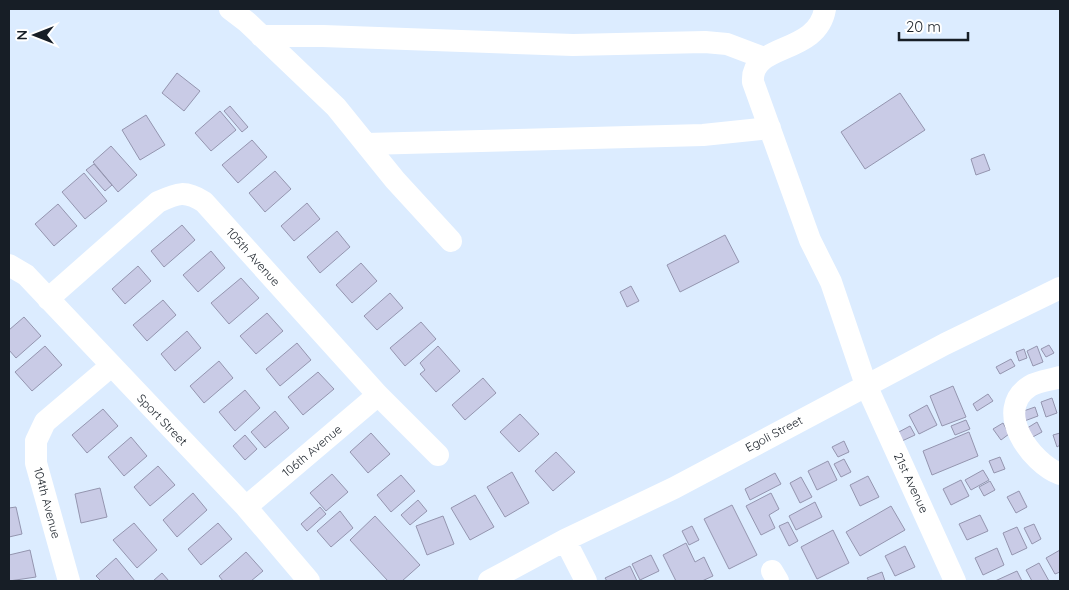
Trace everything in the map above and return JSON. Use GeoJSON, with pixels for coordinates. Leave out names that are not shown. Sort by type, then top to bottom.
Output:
{"type":"FeatureCollection","features":[{"type":"Feature","properties":{"kind":"street"},"geometry":{"type":"LineString","coordinates":[[230,9],[336,107],[394,180],[451,241]]}},
{"type":"Feature","properties":{"kind":"street"},"geometry":{"type":"LineString","coordinates":[[261,36],[332,36],[573,45],[705,42],[727,44],[764,58],[809,37],[820,26],[825,9]]}},
{"type":"Feature","properties":{"kind":"street","name":"21st Avenue"},"geometry":{"type":"LineString","coordinates":[[764,58],[752,72],[753,82],[810,240],[831,282],[866,385],[956,581]]}},
{"type":"Feature","properties":{"kind":"street"},"geometry":{"type":"LineString","coordinates":[[366,144],[703,135],[770,128]]}},
{"type":"Feature","properties":{"kind":"street","name":"105th Avenue"},"geometry":{"type":"LineString","coordinates":[[48,299],[158,202],[176,194],[191,194],[204,202],[378,395],[438,455]]}},
{"type":"Feature","properties":{"kind":"street","name":"Sport Street"},"geometry":{"type":"LineString","coordinates":[[9,265],[26,275],[246,507],[309,581]]}},
{"type":"Feature","properties":{"kind":"street","name":"Egoli Street"},"geometry":{"type":"LineString","coordinates":[[488,581],[565,540],[674,488],[866,385],[1060,288]]}},
{"type":"Feature","properties":{"kind":"street","name":"104th Avenue"},"geometry":{"type":"LineString","coordinates":[[69,581],[36,464],[36,441],[45,422],[111,366]]}},
{"type":"Feature","properties":{"kind":"street"},"geometry":{"type":"LineString","coordinates":[[1060,377],[1031,386],[1019,398],[1014,411],[1017,429],[1032,453],[1060,474]]}},
{"type":"Feature","properties":{"kind":"street","name":"106th Avenue"},"geometry":{"type":"LineString","coordinates":[[246,507],[378,395]]}},
{"type":"Feature","properties":{"kind":"street"},"geometry":{"type":"LineString","coordinates":[[565,540],[586,581]]}},
{"type":"Feature","properties":{"kind":"building"},"geometry":{"type":"Polygon","coordinates":[[[177,73],[200,91],[184,111],[162,93],[177,73]]]}},
{"type":"Feature","properties":{"kind":"building"},"geometry":{"type":"Polygon","coordinates":[[[900,93],[925,130],[865,169],[841,132],[900,93]]]}},
{"type":"Feature","properties":{"kind":"building"},"geometry":{"type":"Polygon","coordinates":[[[230,106],[248,127],[242,132],[224,111],[230,106]]]}},
{"type":"Feature","properties":{"kind":"building"},"geometry":{"type":"Polygon","coordinates":[[[220,111],[236,130],[211,151],[195,133],[220,111]]]}},
{"type":"Feature","properties":{"kind":"building"},"geometry":{"type":"Polygon","coordinates":[[[146,115],[165,145],[140,160],[122,130],[146,115]]]}},
{"type":"Feature","properties":{"kind":"building"},"geometry":{"type":"Polygon","coordinates":[[[252,140],[267,157],[238,183],[222,165],[252,140]]]}},
{"type":"Feature","properties":{"kind":"building"},"geometry":{"type":"Polygon","coordinates":[[[111,146],[137,175],[118,192],[93,162],[111,146]]]}},
{"type":"Feature","properties":{"kind":"building"},"geometry":{"type":"Polygon","coordinates":[[[984,154],[990,170],[976,175],[971,159],[984,154]]]}},
{"type":"Feature","properties":{"kind":"building"},"geometry":{"type":"Polygon","coordinates":[[[94,164],[112,185],[105,191],[86,170],[94,164]]]}},
{"type":"Feature","properties":{"kind":"building"},"geometry":{"type":"Polygon","coordinates":[[[275,171],[291,189],[265,212],[249,193],[275,171]]]}},
{"type":"Feature","properties":{"kind":"building"},"geometry":{"type":"Polygon","coordinates":[[[84,173],[107,201],[85,219],[62,192],[84,173]]]}},
{"type":"Feature","properties":{"kind":"building"},"geometry":{"type":"Polygon","coordinates":[[[307,203],[320,219],[294,241],[281,226],[307,203]]]}},
{"type":"Feature","properties":{"kind":"building"},"geometry":{"type":"Polygon","coordinates":[[[58,204],[77,226],[54,246],[35,224],[58,204]]]}},
{"type":"Feature","properties":{"kind":"building"},"geometry":{"type":"Polygon","coordinates":[[[182,225],[195,240],[164,267],[151,251],[182,225]]]}},
{"type":"Feature","properties":{"kind":"building"},"geometry":{"type":"Polygon","coordinates":[[[337,231],[350,247],[320,273],[307,257],[337,231]]]}},
{"type":"Feature","properties":{"kind":"building"},"geometry":{"type":"Polygon","coordinates":[[[725,235],[739,262],[680,292],[667,265],[725,235]]]}},
{"type":"Feature","properties":{"kind":"building"},"geometry":{"type":"Polygon","coordinates":[[[211,251],[225,268],[198,292],[183,275],[211,251]]]}},
{"type":"Feature","properties":{"kind":"building"},"geometry":{"type":"Polygon","coordinates":[[[361,263],[377,281],[352,303],[336,285],[361,263]]]}},
{"type":"Feature","properties":{"kind":"building"},"geometry":{"type":"Polygon","coordinates":[[[138,266],[151,281],[125,304],[112,289],[138,266]]]}},
{"type":"Feature","properties":{"kind":"building"},"geometry":{"type":"Polygon","coordinates":[[[241,278],[259,298],[229,324],[211,303],[241,278]]]}},
{"type":"Feature","properties":{"kind":"building"},"geometry":{"type":"Polygon","coordinates":[[[631,286],[639,301],[627,307],[620,292],[631,286]]]}},
{"type":"Feature","properties":{"kind":"building"},"geometry":{"type":"Polygon","coordinates":[[[390,293],[403,308],[377,330],[364,316],[390,293]]]}},
{"type":"Feature","properties":{"kind":"building"},"geometry":{"type":"Polygon","coordinates":[[[163,300],[176,315],[147,341],[133,325],[163,300]]]}},
{"type":"Feature","properties":{"kind":"building"},"geometry":{"type":"Polygon","coordinates":[[[267,313],[283,331],[256,354],[240,336],[267,313]]]}},
{"type":"Feature","properties":{"kind":"building"},"geometry":{"type":"Polygon","coordinates":[[[24,317],[41,336],[16,358],[9,350],[9,330],[24,317]]]}},
{"type":"Feature","properties":{"kind":"building"},"geometry":{"type":"Polygon","coordinates":[[[421,322],[436,339],[405,366],[390,348],[421,322]]]}},
{"type":"Feature","properties":{"kind":"building"},"geometry":{"type":"Polygon","coordinates":[[[187,331],[201,348],[175,371],[161,354],[187,331]]]}},
{"type":"Feature","properties":{"kind":"building"},"geometry":{"type":"Polygon","coordinates":[[[297,343],[311,360],[280,386],[266,369],[297,343]]]}},
{"type":"Feature","properties":{"kind":"building"},"geometry":{"type":"Polygon","coordinates":[[[1049,345],[1054,353],[1046,357],[1041,349],[1049,345]]]}},
{"type":"Feature","properties":{"kind":"building"},"geometry":{"type":"Polygon","coordinates":[[[45,346],[62,365],[32,391],[15,372],[45,346]]]}},
{"type":"Feature","properties":{"kind":"building"},"geometry":{"type":"Polygon","coordinates":[[[438,346],[460,371],[436,392],[420,374],[425,370],[420,363],[438,346]]]}},
{"type":"Feature","properties":{"kind":"building"},"geometry":{"type":"Polygon","coordinates":[[[1037,346],[1043,362],[1033,366],[1027,351],[1037,346]]]}},
{"type":"Feature","properties":{"kind":"building"},"geometry":{"type":"Polygon","coordinates":[[[1024,349],[1027,358],[1019,361],[1016,352],[1024,349]]]}},
{"type":"Feature","properties":{"kind":"building"},"geometry":{"type":"Polygon","coordinates":[[[1011,359],[1015,366],[1000,374],[996,367],[1011,359]]]}},
{"type":"Feature","properties":{"kind":"building"},"geometry":{"type":"Polygon","coordinates":[[[219,361],[233,378],[204,403],[190,386],[219,361]]]}},
{"type":"Feature","properties":{"kind":"building"},"geometry":{"type":"Polygon","coordinates":[[[318,372],[334,389],[303,415],[288,397],[318,372]]]}},
{"type":"Feature","properties":{"kind":"building"},"geometry":{"type":"Polygon","coordinates":[[[483,378],[496,393],[465,420],[452,405],[483,378]]]}},
{"type":"Feature","properties":{"kind":"building"},"geometry":{"type":"Polygon","coordinates":[[[953,386],[966,417],[942,426],[930,396],[953,386]]]}},
{"type":"Feature","properties":{"kind":"building"},"geometry":{"type":"Polygon","coordinates":[[[245,390],[260,408],[235,431],[219,412],[245,390]]]}},
{"type":"Feature","properties":{"kind":"building"},"geometry":{"type":"Polygon","coordinates":[[[988,394],[993,401],[977,411],[973,404],[988,394]]]}},
{"type":"Feature","properties":{"kind":"building"},"geometry":{"type":"Polygon","coordinates":[[[1052,398],[1057,413],[1046,417],[1041,402],[1052,398]]]}},
{"type":"Feature","properties":{"kind":"building"},"geometry":{"type":"Polygon","coordinates":[[[927,405],[937,425],[919,434],[909,415],[927,405]]]}},
{"type":"Feature","properties":{"kind":"building"},"geometry":{"type":"Polygon","coordinates":[[[1035,407],[1038,416],[1019,423],[1015,414],[1035,407]]]}},
{"type":"Feature","properties":{"kind":"building"},"geometry":{"type":"Polygon","coordinates":[[[103,409],[118,426],[87,453],[72,435],[103,409]]]}},
{"type":"Feature","properties":{"kind":"building"},"geometry":{"type":"Polygon","coordinates":[[[275,411],[289,428],[265,448],[251,432],[275,411]]]}},
{"type":"Feature","properties":{"kind":"building"},"geometry":{"type":"Polygon","coordinates":[[[520,414],[539,434],[519,452],[500,432],[520,414]]]}},
{"type":"Feature","properties":{"kind":"building"},"geometry":{"type":"Polygon","coordinates":[[[966,420],[970,429],[955,435],[951,426],[966,420]]]}},
{"type":"Feature","properties":{"kind":"building"},"geometry":{"type":"Polygon","coordinates":[[[1037,422],[1042,432],[1029,439],[1024,430],[1037,422]]]}},
{"type":"Feature","properties":{"kind":"building"},"geometry":{"type":"Polygon","coordinates":[[[1003,423],[1009,434],[1001,440],[993,429],[1003,423]]]}},
{"type":"Feature","properties":{"kind":"building"},"geometry":{"type":"Polygon","coordinates":[[[910,426],[915,435],[902,441],[897,433],[910,426]]]}},
{"type":"Feature","properties":{"kind":"building"},"geometry":{"type":"Polygon","coordinates":[[[969,432],[978,456],[932,475],[923,451],[969,432]]]}},
{"type":"Feature","properties":{"kind":"building"},"geometry":{"type":"Polygon","coordinates":[[[371,433],[390,454],[368,473],[350,452],[371,433]]]}},
{"type":"Feature","properties":{"kind":"building"},"geometry":{"type":"Polygon","coordinates":[[[1060,433],[1060,445],[1057,447],[1053,435],[1060,433]]]}},
{"type":"Feature","properties":{"kind":"building"},"geometry":{"type":"Polygon","coordinates":[[[245,435],[257,449],[245,460],[233,446],[245,435]]]}},
{"type":"Feature","properties":{"kind":"building"},"geometry":{"type":"Polygon","coordinates":[[[131,437],[147,456],[124,476],[108,457],[131,437]]]}},
{"type":"Feature","properties":{"kind":"building"},"geometry":{"type":"Polygon","coordinates":[[[844,441],[849,452],[838,457],[832,447],[844,441]]]}},
{"type":"Feature","properties":{"kind":"building"},"geometry":{"type":"Polygon","coordinates":[[[556,452],[575,472],[553,491],[535,471],[556,452]]]}},
{"type":"Feature","properties":{"kind":"building"},"geometry":{"type":"Polygon","coordinates":[[[1000,457],[1005,469],[994,473],[989,461],[1000,457]]]}},
{"type":"Feature","properties":{"kind":"building"},"geometry":{"type":"Polygon","coordinates":[[[844,459],[851,472],[841,477],[834,464],[844,459]]]}},
{"type":"Feature","properties":{"kind":"building"},"geometry":{"type":"Polygon","coordinates":[[[828,461],[837,480],[817,490],[808,471],[828,461]]]}},
{"type":"Feature","properties":{"kind":"building"},"geometry":{"type":"Polygon","coordinates":[[[158,466],[175,485],[150,506],[134,487],[158,466]]]}},
{"type":"Feature","properties":{"kind":"building"},"geometry":{"type":"Polygon","coordinates":[[[983,470],[989,480],[971,490],[965,480],[983,470]]]}},
{"type":"Feature","properties":{"kind":"building"},"geometry":{"type":"Polygon","coordinates":[[[512,472],[529,503],[505,517],[487,487],[512,472]]]}},
{"type":"Feature","properties":{"kind":"building"},"geometry":{"type":"Polygon","coordinates":[[[775,473],[781,484],[750,500],[745,489],[775,473]]]}},
{"type":"Feature","properties":{"kind":"building"},"geometry":{"type":"Polygon","coordinates":[[[332,474],[348,492],[326,511],[310,493],[332,474]]]}},
{"type":"Feature","properties":{"kind":"building"},"geometry":{"type":"Polygon","coordinates":[[[401,475],[415,491],[391,512],[377,495],[401,475]]]}},
{"type":"Feature","properties":{"kind":"building"},"geometry":{"type":"Polygon","coordinates":[[[868,476],[879,497],[860,506],[850,485],[868,476]]]}},
{"type":"Feature","properties":{"kind":"building"},"geometry":{"type":"Polygon","coordinates":[[[801,477],[812,497],[800,503],[790,483],[801,477]]]}},
{"type":"Feature","properties":{"kind":"building"},"geometry":{"type":"Polygon","coordinates":[[[961,480],[969,496],[951,505],[943,489],[961,480]]]}},
{"type":"Feature","properties":{"kind":"building"},"geometry":{"type":"Polygon","coordinates":[[[990,481],[995,490],[984,496],[979,487],[990,481]]]}},
{"type":"Feature","properties":{"kind":"building"},"geometry":{"type":"Polygon","coordinates":[[[100,488],[107,517],[81,523],[75,494],[100,488]]]}},
{"type":"Feature","properties":{"kind":"building"},"geometry":{"type":"Polygon","coordinates":[[[1019,491],[1027,507],[1016,513],[1007,497],[1019,491]]]}},
{"type":"Feature","properties":{"kind":"building"},"geometry":{"type":"Polygon","coordinates":[[[193,493],[207,510],[177,537],[163,520],[193,493]]]}},
{"type":"Feature","properties":{"kind":"building"},"geometry":{"type":"Polygon","coordinates":[[[771,493],[779,509],[769,515],[775,528],[761,535],[746,506],[771,493]]]}},
{"type":"Feature","properties":{"kind":"building"},"geometry":{"type":"Polygon","coordinates":[[[475,495],[494,527],[470,540],[451,508],[475,495]]]}},
{"type":"Feature","properties":{"kind":"building"},"geometry":{"type":"Polygon","coordinates":[[[418,500],[427,511],[410,525],[401,515],[418,500]]]}},
{"type":"Feature","properties":{"kind":"building"},"geometry":{"type":"Polygon","coordinates":[[[815,502],[822,517],[796,530],[789,516],[815,502]]]}},
{"type":"Feature","properties":{"kind":"building"},"geometry":{"type":"Polygon","coordinates":[[[732,505],[757,555],[729,569],[704,519],[732,505]]]}},
{"type":"Feature","properties":{"kind":"building"},"geometry":{"type":"Polygon","coordinates":[[[891,506],[905,530],[860,556],[846,532],[891,506]]]}},
{"type":"Feature","properties":{"kind":"building"},"geometry":{"type":"Polygon","coordinates":[[[16,507],[22,534],[9,537],[9,508],[16,507]]]}},
{"type":"Feature","properties":{"kind":"building"},"geometry":{"type":"Polygon","coordinates":[[[320,507],[326,514],[307,531],[301,524],[320,507]]]}},
{"type":"Feature","properties":{"kind":"building"},"geometry":{"type":"Polygon","coordinates":[[[340,511],[353,528],[331,547],[317,531],[340,511]]]}},
{"type":"Feature","properties":{"kind":"building"},"geometry":{"type":"Polygon","coordinates":[[[980,515],[988,531],[967,540],[959,524],[980,515]]]}},
{"type":"Feature","properties":{"kind":"building"},"geometry":{"type":"Polygon","coordinates":[[[375,516],[420,565],[402,581],[388,581],[350,540],[375,516]]]}},
{"type":"Feature","properties":{"kind":"building"},"geometry":{"type":"Polygon","coordinates":[[[443,516],[454,544],[427,555],[416,526],[443,516]]]}},
{"type":"Feature","properties":{"kind":"building"},"geometry":{"type":"Polygon","coordinates":[[[788,522],[798,541],[789,546],[779,526],[788,522]]]}},
{"type":"Feature","properties":{"kind":"building"},"geometry":{"type":"Polygon","coordinates":[[[134,523],[157,550],[137,568],[113,540],[134,523]]]}},
{"type":"Feature","properties":{"kind":"building"},"geometry":{"type":"Polygon","coordinates":[[[218,523],[232,539],[201,565],[188,549],[218,523]]]}},
{"type":"Feature","properties":{"kind":"building"},"geometry":{"type":"Polygon","coordinates":[[[1034,524],[1041,539],[1032,544],[1024,528],[1034,524]]]}},
{"type":"Feature","properties":{"kind":"building"},"geometry":{"type":"Polygon","coordinates":[[[692,526],[699,540],[689,545],[682,531],[692,526]]]}},
{"type":"Feature","properties":{"kind":"building"},"geometry":{"type":"Polygon","coordinates":[[[1017,527],[1027,548],[1012,555],[1003,533],[1017,527]]]}},
{"type":"Feature","properties":{"kind":"building"},"geometry":{"type":"Polygon","coordinates":[[[833,530],[849,563],[817,579],[801,547],[833,530]]]}},
{"type":"Feature","properties":{"kind":"building"},"geometry":{"type":"Polygon","coordinates":[[[686,543],[695,562],[704,557],[713,576],[702,581],[676,581],[663,555],[686,543]]]}},
{"type":"Feature","properties":{"kind":"building"},"geometry":{"type":"Polygon","coordinates":[[[905,546],[915,567],[895,576],[885,556],[905,546]]]}},
{"type":"Feature","properties":{"kind":"building"},"geometry":{"type":"Polygon","coordinates":[[[997,548],[1004,565],[983,575],[975,558],[997,548]]]}},
{"type":"Feature","properties":{"kind":"building"},"geometry":{"type":"Polygon","coordinates":[[[30,550],[36,577],[9,581],[9,555],[30,550]]]}},
{"type":"Feature","properties":{"kind":"building"},"geometry":{"type":"Polygon","coordinates":[[[1060,550],[1060,572],[1055,574],[1046,558],[1060,550]]]}},
{"type":"Feature","properties":{"kind":"building"},"geometry":{"type":"Polygon","coordinates":[[[246,552],[263,571],[251,581],[223,581],[219,576],[246,552]]]}},
{"type":"Feature","properties":{"kind":"building"},"geometry":{"type":"Polygon","coordinates":[[[651,555],[659,571],[640,580],[632,564],[651,555]]]}},
{"type":"Feature","properties":{"kind":"building"},"geometry":{"type":"Polygon","coordinates":[[[116,558],[135,581],[101,581],[96,576],[116,558]]]}},
{"type":"Feature","properties":{"kind":"building"},"geometry":{"type":"Polygon","coordinates":[[[1039,563],[1049,581],[1032,581],[1026,570],[1039,563]]]}},
{"type":"Feature","properties":{"kind":"building"},"geometry":{"type":"Polygon","coordinates":[[[630,566],[637,581],[607,581],[605,578],[630,566]]]}},
{"type":"Feature","properties":{"kind":"building"},"geometry":{"type":"Polygon","coordinates":[[[1017,571],[1022,581],[995,581],[1017,571]]]}},
{"type":"Feature","properties":{"kind":"building"},"geometry":{"type":"Polygon","coordinates":[[[882,572],[885,581],[869,581],[867,578],[882,572]]]}},
{"type":"Feature","properties":{"kind":"building"},"geometry":{"type":"Polygon","coordinates":[[[162,573],[169,581],[153,581],[162,573]]]}}]}
